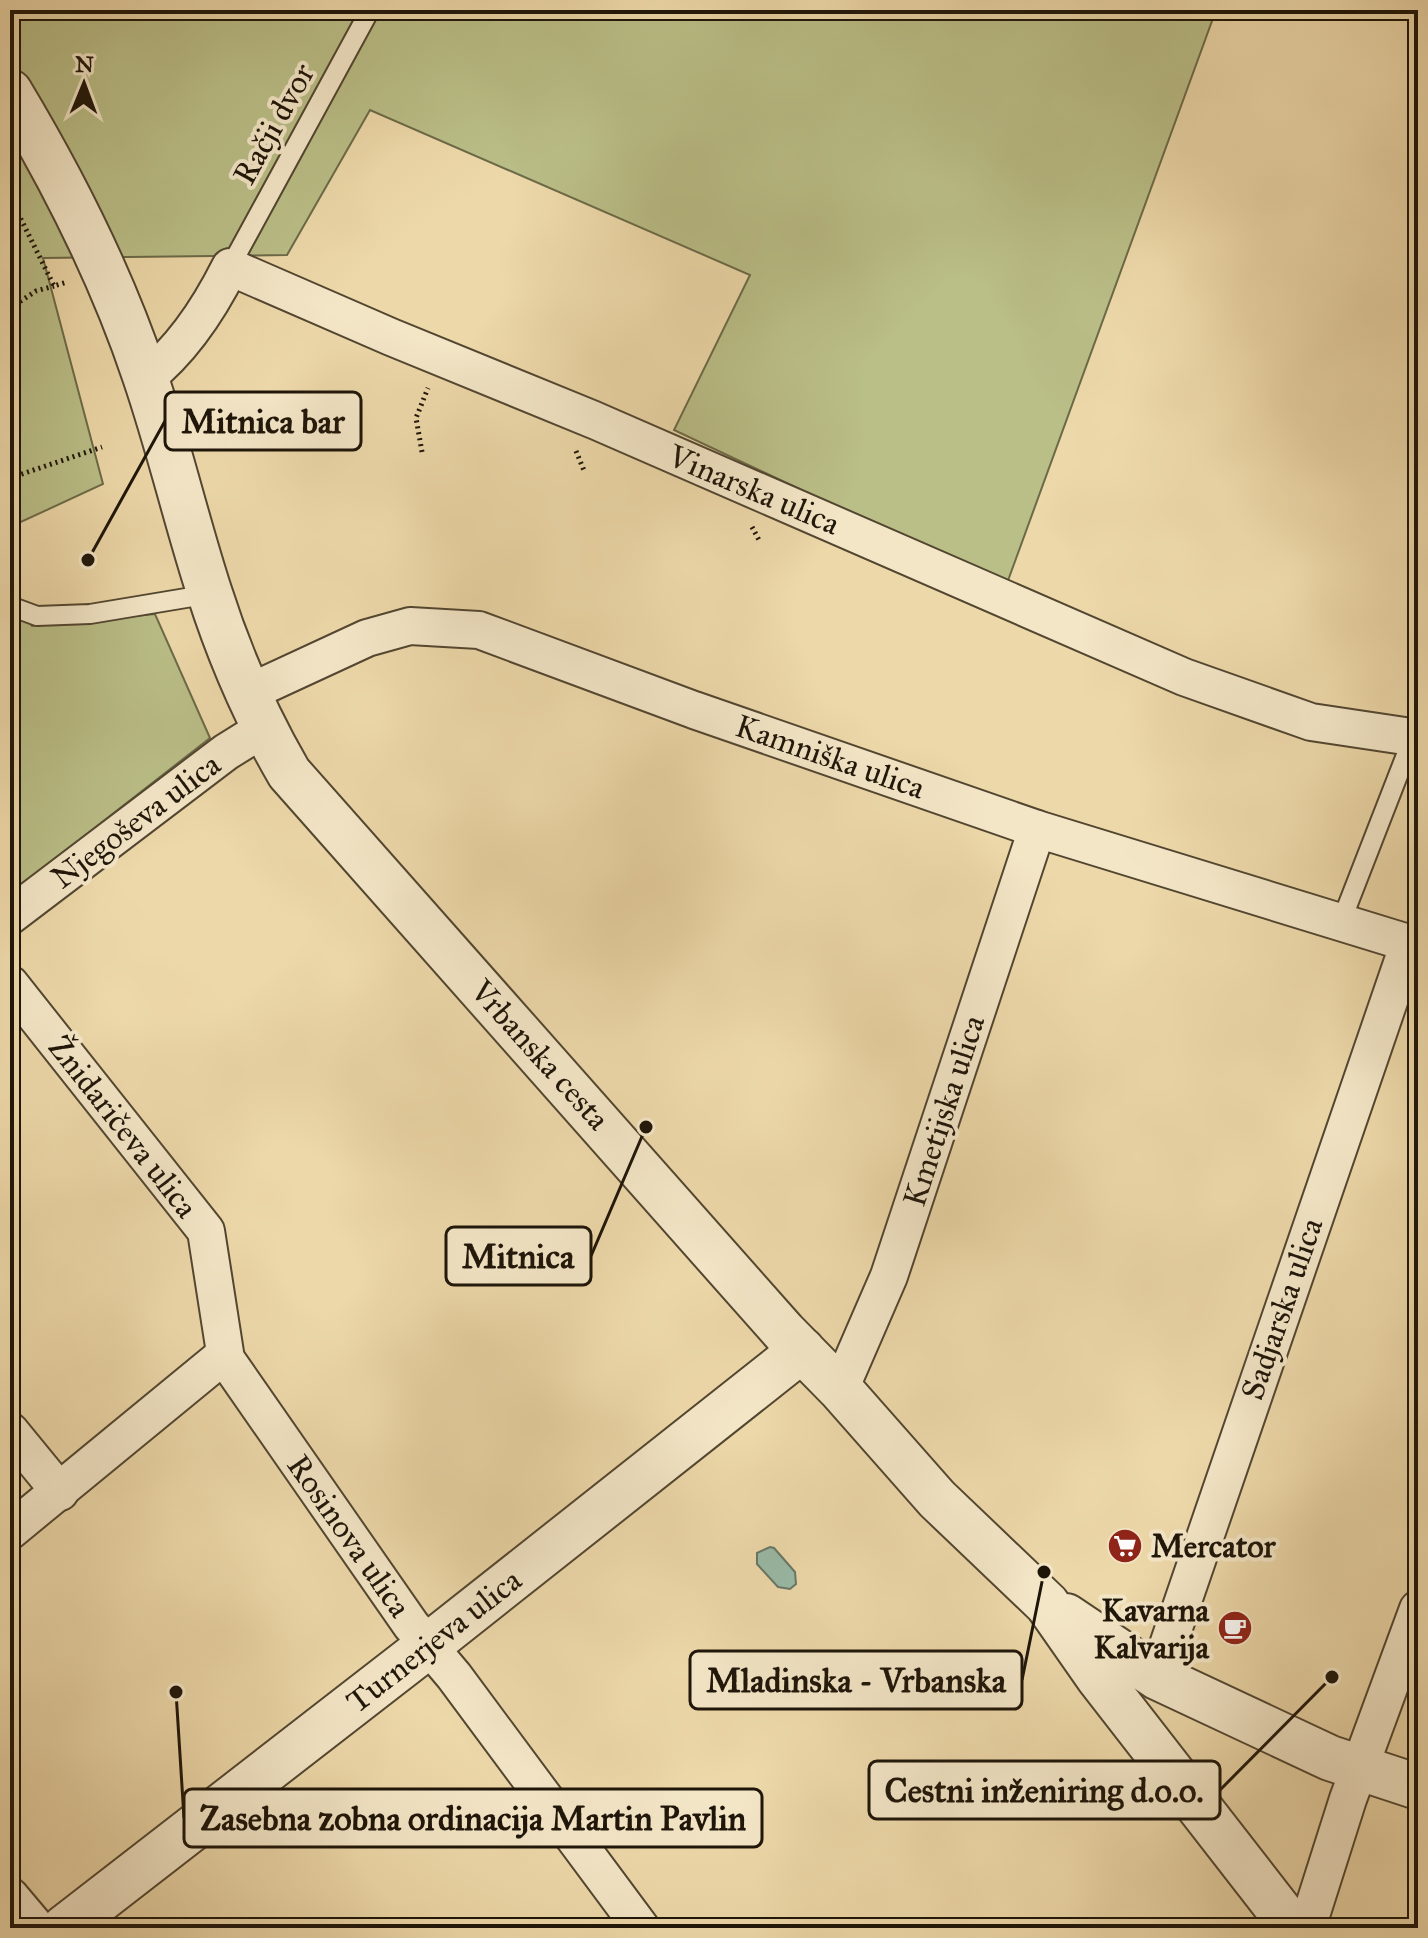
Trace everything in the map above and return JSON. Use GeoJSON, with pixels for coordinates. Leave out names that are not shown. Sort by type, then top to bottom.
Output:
{"type":"FeatureCollection","features":[{"type":"Feature","properties":{"kind":"street","name":"Vrbanska cesta"},"geometry":{"type":"LineString","coordinates":[[10,92],[67,192],[118,300],[146,378],[210,594],[255,711],[289,773],[937,1499],[1047,1604],[1098,1677],[1293,1928]]}},
{"type":"Feature","properties":{"kind":"street","name":"Vinarska ulica"},"geometry":{"type":"LineString","coordinates":[[230,267],[608,426],[1184,677],[1311,722],[1415,737]]}},
{"type":"Feature","properties":{"kind":"street"},"geometry":{"type":"LineString","coordinates":[[146,378],[170,359],[186,339],[217,293],[230,267]]}},
{"type":"Feature","properties":{"kind":"street","name":"Kamniška ulica"},"geometry":{"type":"LineString","coordinates":[[255,711],[367,638],[410,626],[479,630],[681,705],[1037,829],[1413,944]]}},
{"type":"Feature","properties":{"kind":"street","name":"Njegoševa ulica"},"geometry":{"type":"LineString","coordinates":[[10,916],[226,752],[255,711]]}},
{"type":"Feature","properties":{"kind":"street","name":"Kmetijska ulica"},"geometry":{"type":"LineString","coordinates":[[840,1389],[889,1276],[1037,829]]}},
{"type":"Feature","properties":{"kind":"street","name":"Sadjarska ulica"},"geometry":{"type":"LineString","coordinates":[[1157,1677],[1413,944]]}},
{"type":"Feature","properties":{"kind":"street","name":"Žnidaričeva ulica"},"geometry":{"type":"LineString","coordinates":[[10,984],[206,1231]]}},
{"type":"Feature","properties":{"kind":"street","name":"Rosinova ulica"},"geometry":{"type":"LineString","coordinates":[[206,1231],[223,1356],[411,1625],[641,1928]]}},
{"type":"Feature","properties":{"kind":"street","name":"Turnerjeva ulica"},"geometry":{"type":"LineString","coordinates":[[64,1928],[802,1350]]}},
{"type":"Feature","properties":{"kind":"street"},"geometry":{"type":"LineString","coordinates":[[10,1531],[223,1356]]}},
{"type":"Feature","properties":{"kind":"street"},"geometry":{"type":"LineString","coordinates":[[10,1431],[60,1492]]}},
{"type":"Feature","properties":{"kind":"street"},"geometry":{"type":"LineString","coordinates":[[1047,1604],[1157,1677],[1330,1758],[1418,1787]]}},
{"type":"Feature","properties":{"kind":"street"},"geometry":{"type":"LineString","coordinates":[[1307,1928],[1348,1799],[1418,1609]]}},
{"type":"Feature","properties":{"kind":"street"},"geometry":{"type":"LineString","coordinates":[[10,1896],[37,1928]]}},
{"type":"Feature","properties":{"kind":"lane","name":"Račji dvor"},"geometry":{"type":"LineString","coordinates":[[230,267],[370,10]]}},
{"type":"Feature","properties":{"kind":"lane"},"geometry":{"type":"LineString","coordinates":[[10,606],[37,616],[90,614],[210,594]]}},
{"type":"Feature","properties":{"kind":"lane"},"geometry":{"type":"LineString","coordinates":[[1341,922],[1415,737]]}},
{"type":"Feature","properties":{"kind":"path"},"geometry":{"type":"LineString","coordinates":[[10,197],[54,286]]}},
{"type":"Feature","properties":{"kind":"path"},"geometry":{"type":"LineString","coordinates":[[10,308],[36,291],[102,271]]}},
{"type":"Feature","properties":{"kind":"path"},"geometry":{"type":"LineString","coordinates":[[422,452],[416,418],[441,357]]}},
{"type":"Feature","properties":{"kind":"path"},"geometry":{"type":"LineString","coordinates":[[10,478],[102,447]]}},
{"type":"Feature","properties":{"kind":"green space"},"geometry":{"type":"Polygon","coordinates":[[[10,10],[1216,10],[1006,586],[674,430],[750,275],[370,110],[287,255],[43,258],[103,484],[10,527],[10,10]]]}},
{"type":"Feature","properties":{"kind":"green space"},"geometry":{"type":"Polygon","coordinates":[[[10,594],[32,626],[155,614],[210,738],[10,894],[10,594]]]}},
{"type":"Feature","properties":{"kind":"shaded area"},"geometry":{"type":"Polygon","coordinates":[[[770,1547],[795,1572],[796,1584],[790,1589],[778,1587],[757,1564],[757,1553],[770,1547]]]}},
{"type":"Feature","properties":{"kind":"place","name":"Mitnica bar"},"geometry":{"type":"Point","coordinates":[88,560]}},
{"type":"Feature","properties":{"kind":"place","name":"Mitnica"},"geometry":{"type":"Point","coordinates":[646,1127]}},
{"type":"Feature","properties":{"kind":"place","name":"Mercator"},"geometry":{"type":"Point","coordinates":[1125,1546]}},
{"type":"Feature","properties":{"kind":"place","name":"Mladinska - Vrbanska"},"geometry":{"type":"Point","coordinates":[1044,1572]}},
{"type":"Feature","properties":{"kind":"place","name":"Kavarna Kalvarija"},"geometry":{"type":"Point","coordinates":[1235,1628]}},
{"type":"Feature","properties":{"kind":"place","name":"Cestni inženiring d.o.o."},"geometry":{"type":"Point","coordinates":[1332,1677]}},
{"type":"Feature","properties":{"kind":"place","name":"Zasebna zobna ordinacija Martin Pavlin"},"geometry":{"type":"Point","coordinates":[176,1692]}}]}
